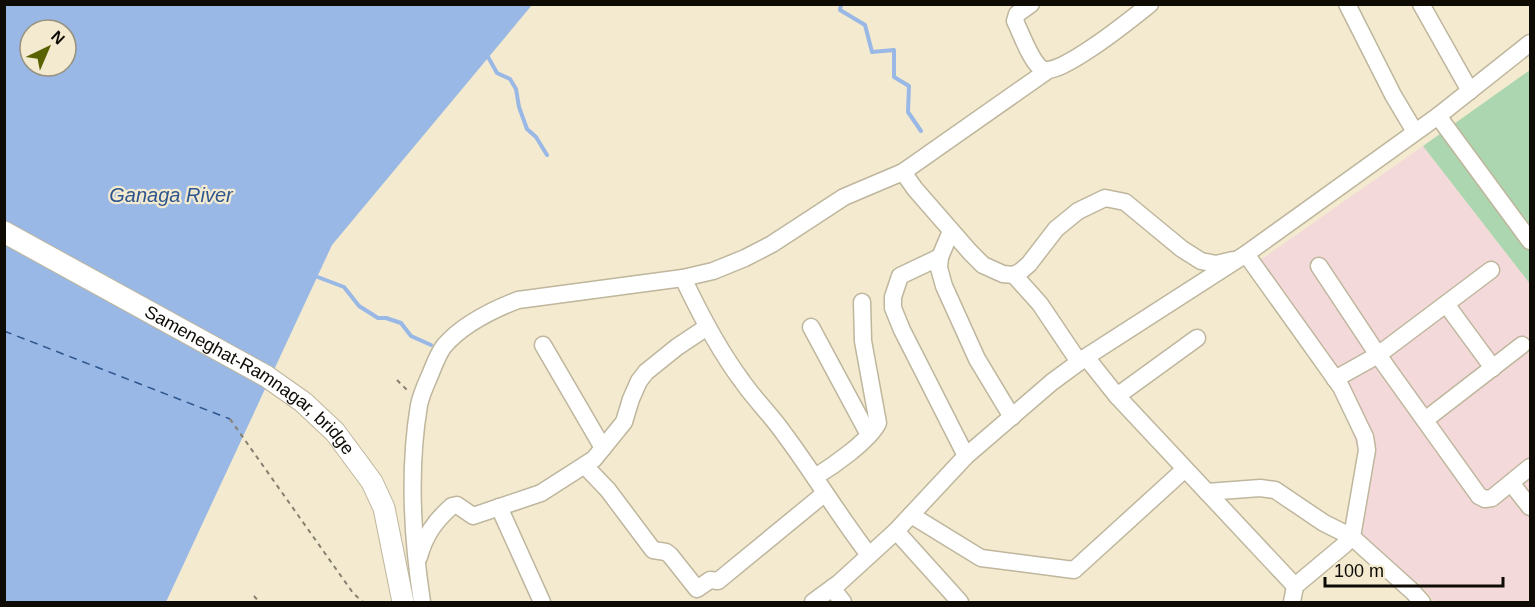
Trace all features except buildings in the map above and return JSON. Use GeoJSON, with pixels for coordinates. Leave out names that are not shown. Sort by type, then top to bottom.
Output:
{"type":"FeatureCollection","features":[{"type":"Feature","properties":{"kind":"main road","name":"Sameneghat-Ramnagar, bridge"},"geometry":{"type":"LineString","coordinates":[[4,232],[266,376],[303,402],[335,432],[372,482],[384,508],[404,603]]}},
{"type":"Feature","properties":{"kind":"street"},"geometry":{"type":"LineString","coordinates":[[1031,4],[1017,14],[1015,21],[1034,59],[1042,69],[1047,71]]}},
{"type":"Feature","properties":{"kind":"street"},"geometry":{"type":"LineString","coordinates":[[422,603],[412,510],[413,460],[419,403],[435,361],[444,346],[478,319],[496,308],[518,300],[683,278],[713,271],[745,258],[772,244],[844,197],[903,172],[1047,71],[1072,61],[1150,4]]}},
{"type":"Feature","properties":{"kind":"street"},"geometry":{"type":"LineString","coordinates":[[1347,4],[1393,95],[1415,132]]}},
{"type":"Feature","properties":{"kind":"street"},"geometry":{"type":"LineString","coordinates":[[1421,4],[1470,91]]}},
{"type":"Feature","properties":{"kind":"street"},"geometry":{"type":"LineString","coordinates":[[813,603],[896,531],[966,456],[1052,382],[1082,359],[1173,303],[1241,257],[1438,116],[1530,43]]}},
{"type":"Feature","properties":{"kind":"street"},"geometry":{"type":"LineString","coordinates":[[1438,116],[1530,241]]}},
{"type":"Feature","properties":{"kind":"street"},"geometry":{"type":"LineString","coordinates":[[903,172],[951,231],[983,265],[994,272],[1014,275],[1040,304],[1082,359],[1207,492],[1293,594],[1352,537],[1367,450],[1365,437],[1335,380],[1241,257]]}},
{"type":"Feature","properties":{"kind":"street"},"geometry":{"type":"LineString","coordinates":[[1014,275],[1029,264],[1056,229],[1078,211],[1106,198],[1117,199],[1135,209],[1182,249],[1202,261],[1216,264],[1241,257]]}},
{"type":"Feature","properties":{"kind":"street"},"geometry":{"type":"LineString","coordinates":[[951,231],[940,257],[939,268],[944,286],[972,349],[1012,417]]}},
{"type":"Feature","properties":{"kind":"street"},"geometry":{"type":"LineString","coordinates":[[940,257],[900,276],[893,297],[893,308],[966,456]]}},
{"type":"Feature","properties":{"kind":"street"},"geometry":{"type":"LineString","coordinates":[[1319,266],[1378,354],[1479,496],[1485,499],[1492,498],[1530,467]]}},
{"type":"Feature","properties":{"kind":"street"},"geometry":{"type":"LineString","coordinates":[[1335,380],[1378,354],[1491,270]]}},
{"type":"Feature","properties":{"kind":"street"},"geometry":{"type":"LineString","coordinates":[[683,278],[707,327],[743,383],[784,432],[824,494],[869,555]]}},
{"type":"Feature","properties":{"kind":"street"},"geometry":{"type":"LineString","coordinates":[[815,477],[838,462],[869,435],[877,427],[879,421],[863,340],[862,302]]}},
{"type":"Feature","properties":{"kind":"street"},"geometry":{"type":"LineString","coordinates":[[1446,304],[1493,368]]}},
{"type":"Feature","properties":{"kind":"street"},"geometry":{"type":"LineString","coordinates":[[417,568],[423,540],[429,529],[452,506],[457,505],[473,516],[541,493],[598,456],[624,422],[639,381],[646,372],[670,352],[707,327]]}},
{"type":"Feature","properties":{"kind":"street"},"geometry":{"type":"LineString","coordinates":[[811,327],[869,435]]}},
{"type":"Feature","properties":{"kind":"street"},"geometry":{"type":"LineString","coordinates":[[1117,396],[1197,338]]}},
{"type":"Feature","properties":{"kind":"street"},"geometry":{"type":"LineString","coordinates":[[543,345],[603,448]]}},
{"type":"Feature","properties":{"kind":"street"},"geometry":{"type":"LineString","coordinates":[[1425,420],[1522,345]]}},
{"type":"Feature","properties":{"kind":"street"},"geometry":{"type":"LineString","coordinates":[[585,466],[608,490],[653,550],[664,551],[670,555],[698,589],[710,580],[718,581],[824,494]]}},
{"type":"Feature","properties":{"kind":"street"},"geometry":{"type":"LineString","coordinates":[[911,515],[981,558],[1074,570],[1185,469]]}},
{"type":"Feature","properties":{"kind":"street"},"geometry":{"type":"LineString","coordinates":[[1511,483],[1530,507]]}},
{"type":"Feature","properties":{"kind":"street"},"geometry":{"type":"LineString","coordinates":[[1207,492],[1260,488],[1275,490],[1316,518],[1352,537],[1413,592],[1422,603]]}},
{"type":"Feature","properties":{"kind":"street"},"geometry":{"type":"LineString","coordinates":[[498,507],[542,603]]}},
{"type":"Feature","properties":{"kind":"street"},"geometry":{"type":"LineString","coordinates":[[896,531],[960,603]]}},
{"type":"Feature","properties":{"kind":"street"},"geometry":{"type":"LineString","coordinates":[[832,588],[843,603]]}},
{"type":"Feature","properties":{"kind":"path"},"geometry":{"type":"LineString","coordinates":[[231,419],[353,593],[363,603]]}},
{"type":"Feature","properties":{"kind":"path"},"geometry":{"type":"LineString","coordinates":[[254,596],[259,603]]}},
{"type":"Feature","properties":{"kind":"shaded area"},"geometry":{"type":"Polygon","coordinates":[[[1423,146],[1530,284],[1530,602],[1435,602],[1419,583],[1354,545],[1367,476],[1337,389],[1246,270],[1423,146]]]}},
{"type":"Feature","properties":{"kind":"green space"},"geometry":{"type":"Polygon","coordinates":[[[1530,70],[1530,284],[1423,146],[1530,70]]]}},
{"type":"Feature","properties":{"kind":"water","name":"Ganaga River"},"geometry":{"type":"Polygon","coordinates":[[[4,5],[532,5],[332,245],[166,602],[5,602],[4,5]]]}},
{"type":"Feature","properties":{"kind":"waterway"},"geometry":{"type":"LineString","coordinates":[[841,4],[840,10],[865,25],[872,52],[894,50],[894,77],[909,86],[908,112],[921,131]]}},
{"type":"Feature","properties":{"kind":"waterway"},"geometry":{"type":"LineString","coordinates":[[487,55],[497,73],[510,79],[516,89],[519,107],[527,129],[536,137],[547,155]]}},
{"type":"Feature","properties":{"kind":"waterway"},"geometry":{"type":"LineString","coordinates":[[315,276],[344,287],[359,306],[378,318],[401,323],[411,336],[431,345]]}},
{"type":"Feature","properties":{"kind":"ferry route"},"geometry":{"type":"LineString","coordinates":[[4,331],[230,419]]}}]}
